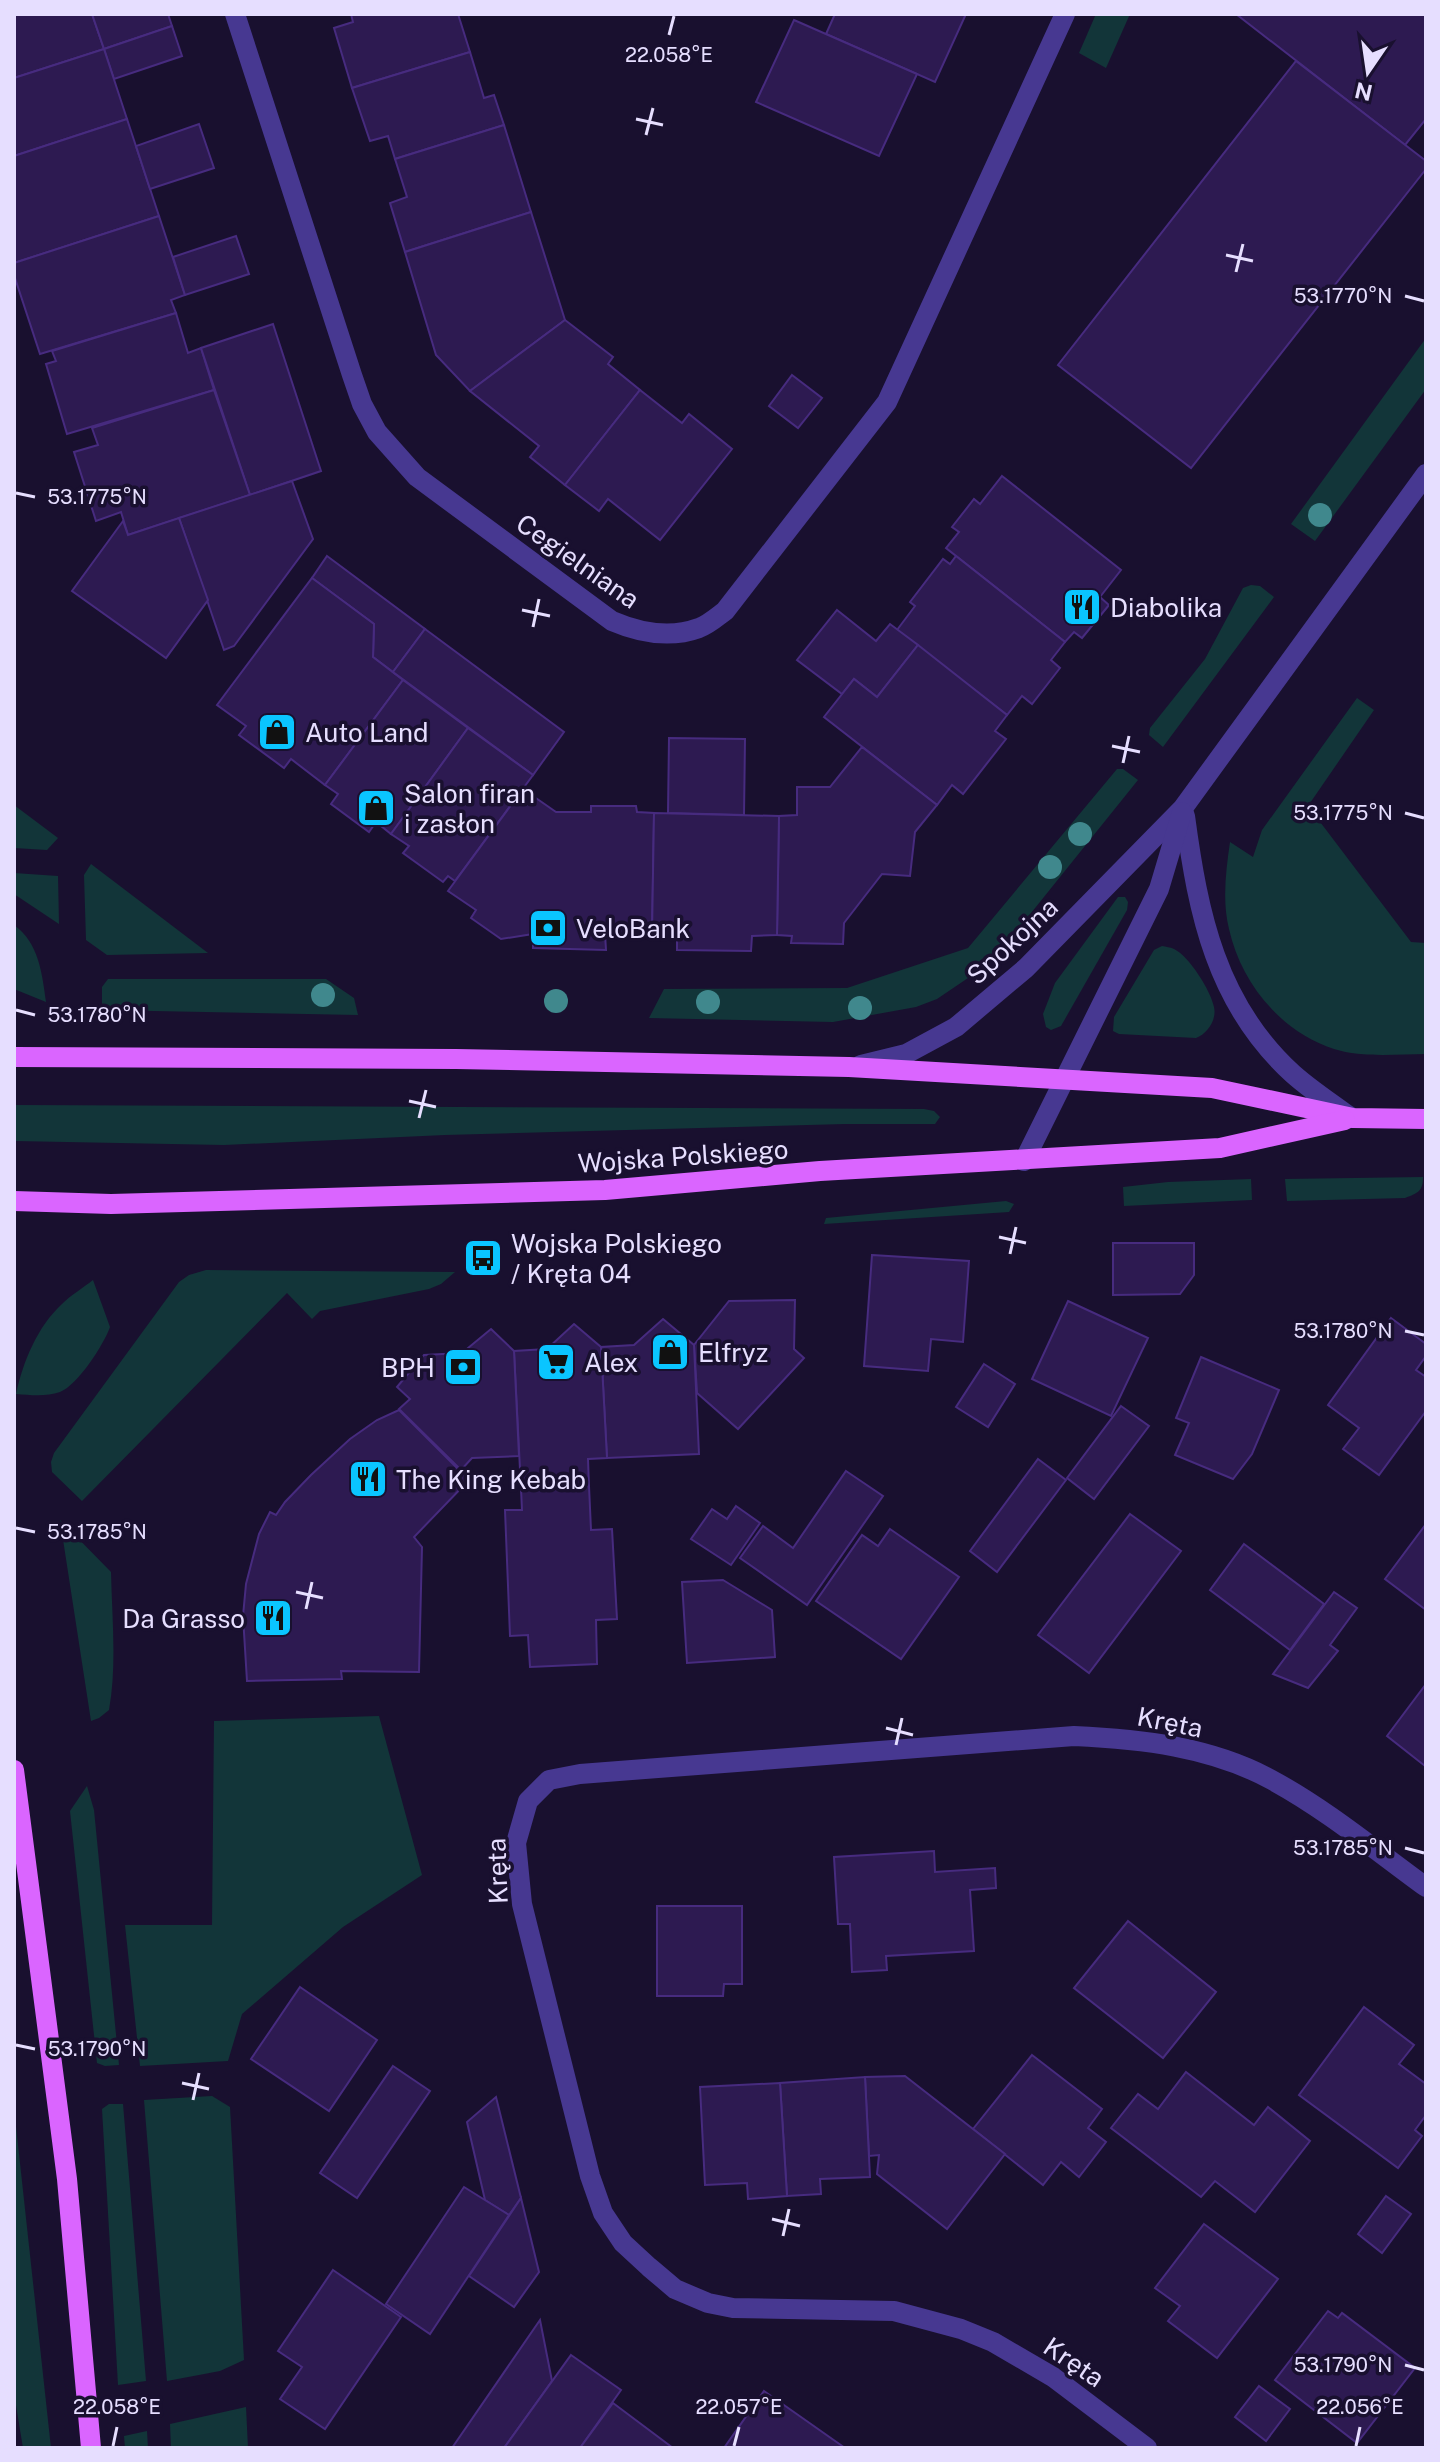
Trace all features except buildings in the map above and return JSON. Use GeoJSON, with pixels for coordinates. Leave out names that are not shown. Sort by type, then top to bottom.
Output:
{"type":"FeatureCollection","features":[{"type":"Feature","properties":{"kind":"main road","name":"Wojska Polskiego"},"geometry":{"type":"LineString","coordinates":[[14,1057],[456,1059],[849,1067],[1212,1088],[1353,1118],[1426,1119]]}},
{"type":"Feature","properties":{"kind":"main road","name":"Wojska Polskiego"},"geometry":{"type":"LineString","coordinates":[[14,1201],[111,1204],[605,1190],[820,1171],[1220,1148],[1353,1118]]}},
{"type":"Feature","properties":{"kind":"main road"},"geometry":{"type":"LineString","coordinates":[[14,1770],[67,2179],[91,2448]]}},
{"type":"Feature","properties":{"kind":"street","name":"Cegielniana"},"geometry":{"type":"LineString","coordinates":[[235,14],[352,375],[362,404],[377,432],[417,477],[612,621],[638,632],[670,633],[700,628],[725,611],[887,402],[1065,14]]}},
{"type":"Feature","properties":{"kind":"street","name":"Spokojna"},"geometry":{"type":"LineString","coordinates":[[849,1067],[906,1054],[956,1027],[1026,968],[1183,808],[1426,474]]}},
{"type":"Feature","properties":{"kind":"street","name":"Spokojna"},"geometry":{"type":"LineString","coordinates":[[1024,1161],[1159,889],[1183,808]]}},
{"type":"Feature","properties":{"kind":"street"},"geometry":{"type":"LineString","coordinates":[[1183,808],[1194,883],[1210,947],[1228,986],[1262,1040],[1292,1073],[1353,1118]]}},
{"type":"Feature","properties":{"kind":"street","name":"Kręta"},"geometry":{"type":"LineString","coordinates":[[1147,2448],[1053,2377],[993,2342],[961,2329],[894,2311],[733,2308],[708,2303],[675,2289],[623,2243],[603,2213],[590,2176],[522,1904],[516,1843],[528,1801],[549,1780],[580,1774],[1074,1736],[1144,1740],[1222,1759],[1267,1777],[1306,1799],[1426,1887]]}},
{"type":"Feature","properties":{"kind":"green space"},"geometry":{"type":"Polygon","coordinates":[[[1096,14],[1130,14],[1106,68],[1079,53],[1096,14]]]}},
{"type":"Feature","properties":{"kind":"green space"},"geometry":{"type":"Polygon","coordinates":[[[1426,338],[1426,389],[1315,541],[1291,524],[1426,338]]]}},
{"type":"Feature","properties":{"kind":"green space"},"geometry":{"type":"Polygon","coordinates":[[[1260,586],[1274,597],[1163,747],[1149,735],[1150,728],[1205,659],[1243,588],[1260,586]]]}},
{"type":"Feature","properties":{"kind":"green space"},"geometry":{"type":"Polygon","coordinates":[[[1357,698],[1374,710],[1308,806],[1411,942],[1426,943],[1426,1054],[1356,1054],[1334,1049],[1297,1031],[1266,1003],[1254,986],[1235,949],[1227,918],[1225,886],[1230,842],[1253,857],[1262,830],[1357,698]]]}},
{"type":"Feature","properties":{"kind":"green space"},"geometry":{"type":"Polygon","coordinates":[[[1117,769],[1123,769],[1138,780],[1015,933],[971,976],[937,999],[916,1007],[833,1022],[649,1018],[664,989],[847,988],[968,948],[1117,769]]]}},
{"type":"Feature","properties":{"kind":"green space"},"geometry":{"type":"Polygon","coordinates":[[[14,805],[58,838],[47,850],[14,848],[14,805]]]}},
{"type":"Feature","properties":{"kind":"green space"},"geometry":{"type":"Polygon","coordinates":[[[91,864],[208,953],[107,955],[86,940],[84,875],[91,864]]]}},
{"type":"Feature","properties":{"kind":"green space"},"geometry":{"type":"Polygon","coordinates":[[[14,873],[58,876],[59,924],[14,894],[14,873]]]}},
{"type":"Feature","properties":{"kind":"green space"},"geometry":{"type":"Polygon","coordinates":[[[1118,897],[1125,897],[1127,910],[1061,1026],[1051,1030],[1046,1027],[1043,1014],[1055,983],[1118,897]]]}},
{"type":"Feature","properties":{"kind":"green space"},"geometry":{"type":"Polygon","coordinates":[[[14,925],[34,950],[46,1002],[14,989],[14,925]]]}},
{"type":"Feature","properties":{"kind":"green space"},"geometry":{"type":"Polygon","coordinates":[[[1162,946],[1180,953],[1204,983],[1214,1007],[1210,1026],[1196,1038],[1119,1034],[1113,1031],[1114,1017],[1154,950],[1162,946]]]}},
{"type":"Feature","properties":{"kind":"green space"},"geometry":{"type":"Polygon","coordinates":[[[108,979],[326,979],[354,998],[358,1015],[102,1010],[102,987],[108,979]]]}},
{"type":"Feature","properties":{"kind":"green space"},"geometry":{"type":"Polygon","coordinates":[[[14,1105],[924,1109],[934,1111],[940,1117],[935,1124],[445,1135],[224,1145],[14,1141],[14,1105]]]}},
{"type":"Feature","properties":{"kind":"green space"},"geometry":{"type":"Polygon","coordinates":[[[1423,1177],[1419,1191],[1405,1198],[1287,1201],[1285,1179],[1423,1177]]]}},
{"type":"Feature","properties":{"kind":"green space"},"geometry":{"type":"Polygon","coordinates":[[[1251,1179],[1252,1200],[1124,1206],[1123,1187],[1251,1179]]]}},
{"type":"Feature","properties":{"kind":"green space"},"geometry":{"type":"Polygon","coordinates":[[[1006,1201],[1014,1204],[1009,1212],[824,1224],[826,1218],[1006,1201]]]}},
{"type":"Feature","properties":{"kind":"green space"},"geometry":{"type":"Polygon","coordinates":[[[206,1270],[455,1272],[429,1289],[320,1311],[312,1319],[287,1293],[82,1501],[52,1472],[54,1453],[179,1282],[206,1270]]]}},
{"type":"Feature","properties":{"kind":"green space"},"geometry":{"type":"Polygon","coordinates":[[[93,1280],[110,1327],[90,1363],[75,1381],[60,1392],[16,1394],[27,1358],[45,1323],[93,1280]]]}},
{"type":"Feature","properties":{"kind":"green space"},"geometry":{"type":"Polygon","coordinates":[[[60,1520],[111,1572],[113,1676],[109,1710],[91,1721],[60,1520]]]}},
{"type":"Feature","properties":{"kind":"green space"},"geometry":{"type":"Polygon","coordinates":[[[379,1716],[422,1875],[343,1927],[242,2014],[228,2061],[140,2066],[125,1925],[212,1925],[214,1721],[379,1716]]]}},
{"type":"Feature","properties":{"kind":"green space"},"geometry":{"type":"Polygon","coordinates":[[[87,1786],[94,1810],[119,2065],[97,2063],[70,1811],[87,1786]]]}},
{"type":"Feature","properties":{"kind":"green space"},"geometry":{"type":"Polygon","coordinates":[[[212,2096],[230,2107],[244,2360],[220,2371],[167,2381],[144,2100],[212,2096]]]}},
{"type":"Feature","properties":{"kind":"green space"},"geometry":{"type":"Polygon","coordinates":[[[109,2104],[123,2104],[146,2381],[118,2385],[102,2109],[109,2104]]]}},
{"type":"Feature","properties":{"kind":"green space"},"geometry":{"type":"Polygon","coordinates":[[[14,2108],[51,2448],[23,2448],[14,2393],[14,2108]]]}},
{"type":"Feature","properties":{"kind":"green space"},"geometry":{"type":"Polygon","coordinates":[[[246,2407],[248,2448],[171,2448],[170,2424],[246,2407]]]}},
{"type":"Feature","properties":{"kind":"green space"},"geometry":{"type":"Polygon","coordinates":[[[147,2431],[148,2448],[125,2448],[124,2436],[147,2431]]]}},
{"type":"Feature","properties":{"kind":"place","name":"Diabolika"},"geometry":{"type":"Point","coordinates":[1082,607]}},
{"type":"Feature","properties":{"kind":"place","name":"Auto Land"},"geometry":{"type":"Point","coordinates":[277,732]}},
{"type":"Feature","properties":{"kind":"place","name":"Salon firan i zasłon"},"geometry":{"type":"Point","coordinates":[376,808]}},
{"type":"Feature","properties":{"kind":"place","name":"VeloBank"},"geometry":{"type":"Point","coordinates":[548,928]}},
{"type":"Feature","properties":{"kind":"place","name":"Wojska Polskiego / Kręta 04"},"geometry":{"type":"Point","coordinates":[483,1258]}},
{"type":"Feature","properties":{"kind":"place","name":"Elfryz"},"geometry":{"type":"Point","coordinates":[670,1352]}},
{"type":"Feature","properties":{"kind":"place","name":"Alex"},"geometry":{"type":"Point","coordinates":[556,1362]}},
{"type":"Feature","properties":{"kind":"place","name":"BPH"},"geometry":{"type":"Point","coordinates":[463,1367]}},
{"type":"Feature","properties":{"kind":"place","name":"The King Kebab"},"geometry":{"type":"Point","coordinates":[368,1479]}},
{"type":"Feature","properties":{"kind":"place","name":"Da Grasso"},"geometry":{"type":"Point","coordinates":[273,1618]}}]}
